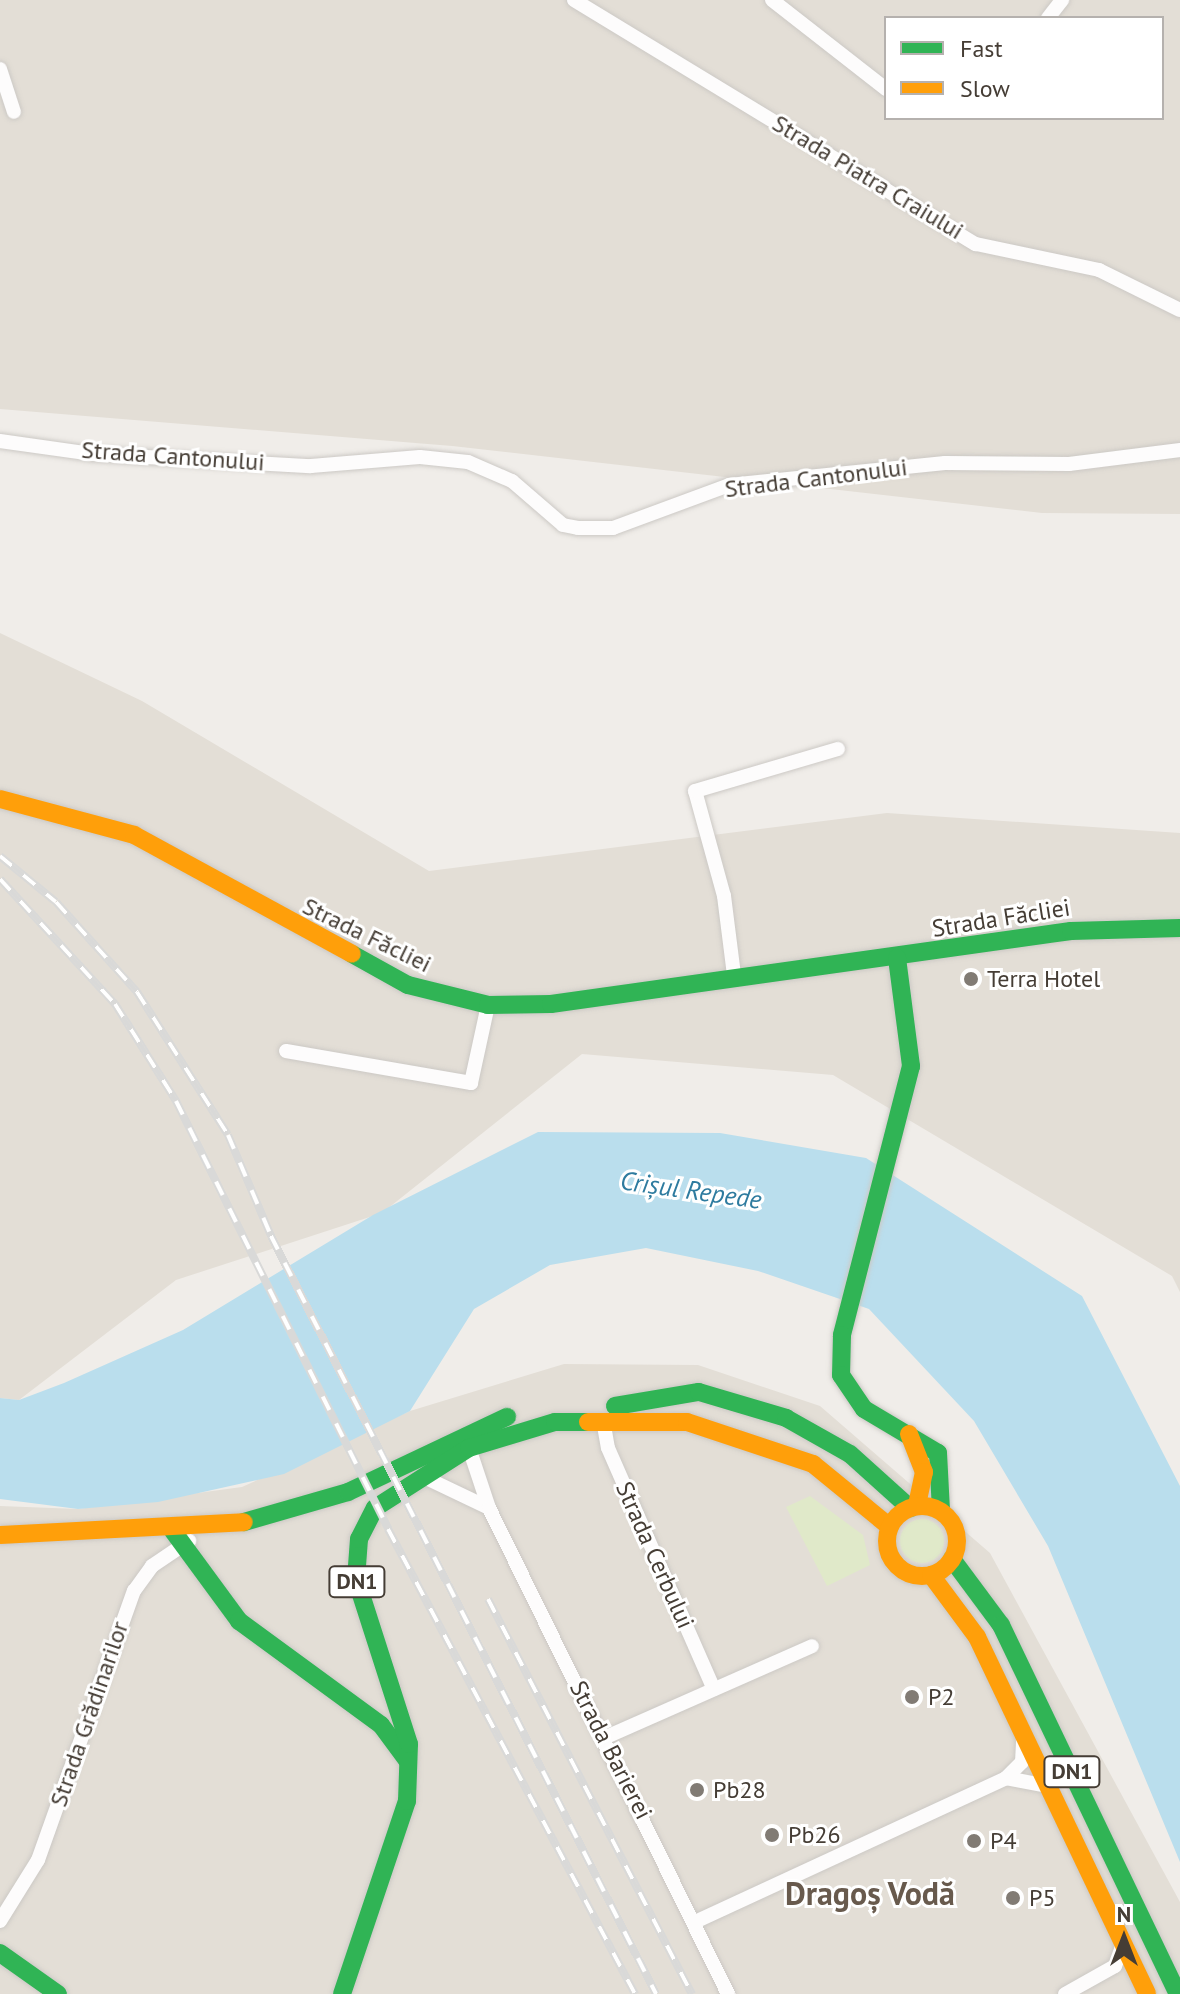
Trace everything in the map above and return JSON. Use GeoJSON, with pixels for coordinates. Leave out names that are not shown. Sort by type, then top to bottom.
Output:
{"type":"FeatureCollection","features":[{"type":"Feature","properties":{"kind":"main road","name":"Strada Făcliei"},"geometry":{"type":"LineString","coordinates":[[1,800],[134,835],[408,985],[488,1005],[551,1004],[734,975],[897,958],[1083,929],[1180,928]]}},
{"type":"Feature","properties":{"kind":"main road"},"geometry":{"type":"LineString","coordinates":[[0,1535],[177,1539],[206,1529],[311,1505],[379,1480],[471,1428],[508,1417],[638,1406],[699,1392],[816,1432],[895,1489],[914,1507],[941,1511],[938,1453],[847,1391],[842,1335],[911,1066],[897,958]]}},
{"type":"Feature","properties":{"kind":"main road","name":"DN1"},"geometry":{"type":"LineString","coordinates":[[342,1994],[387,1876],[407,1801],[408,1762],[403,1721],[359,1601],[355,1559],[375,1508],[469,1448],[555,1422],[687,1422],[740,1434],[813,1464],[890,1527]]}},
{"type":"Feature","properties":{"kind":"main road"},"geometry":{"type":"LineString","coordinates":[[909,1434],[921,1455],[914,1507],[890,1527],[892,1559],[909,1573],[931,1575],[952,1559]]}},
{"type":"Feature","properties":{"kind":"main road"},"geometry":{"type":"LineString","coordinates":[[895,1489],[914,1479],[921,1455]]}},
{"type":"Feature","properties":{"kind":"main road","name":"DN1"},"geometry":{"type":"LineString","coordinates":[[941,1511],[957,1538],[952,1559],[1001,1625],[1178,1994]]}},
{"type":"Feature","properties":{"kind":"main road"},"geometry":{"type":"LineString","coordinates":[[177,1539],[239,1621],[381,1725],[408,1762]]}},
{"type":"Feature","properties":{"kind":"main road","name":"DN1"},"geometry":{"type":"LineString","coordinates":[[931,1575],[977,1637],[1144,1987]]}},
{"type":"Feature","properties":{"kind":"main road"},"geometry":{"type":"LineString","coordinates":[[0,1953],[58,1994]]}},
{"type":"Feature","properties":{"kind":"street","name":"Strada Piatra Craiului"},"geometry":{"type":"LineString","coordinates":[[574,0],[976,244],[1099,270],[1180,310]]}},
{"type":"Feature","properties":{"kind":"street"},"geometry":{"type":"LineString","coordinates":[[772,0],[884,87]]}},
{"type":"Feature","properties":{"kind":"street"},"geometry":{"type":"LineString","coordinates":[[1050,16],[1062,0]]}},
{"type":"Feature","properties":{"kind":"street"},"geometry":{"type":"LineString","coordinates":[[0,69],[14,112]]}},
{"type":"Feature","properties":{"kind":"street","name":"Strada Cantonului"},"geometry":{"type":"LineString","coordinates":[[0,441],[93,454],[311,466],[420,457],[468,462],[512,481],[563,525],[578,528],[613,528],[729,485],[945,463],[1069,464],[1180,450]]}},
{"type":"Feature","properties":{"kind":"street"},"geometry":{"type":"LineString","coordinates":[[734,975],[724,896],[695,791],[838,749]]}},
{"type":"Feature","properties":{"kind":"street"},"geometry":{"type":"LineString","coordinates":[[286,1051],[471,1083],[488,1005]]}},
{"type":"Feature","properties":{"kind":"street","name":"Strada Cerbului"},"geometry":{"type":"LineString","coordinates":[[603,1420],[608,1448],[714,1689]]}},
{"type":"Feature","properties":{"kind":"street","name":"Strada Barierei"},"geometry":{"type":"LineString","coordinates":[[469,1448],[489,1508],[697,1921],[728,1994]]}},
{"type":"Feature","properties":{"kind":"street"},"geometry":{"type":"LineString","coordinates":[[424,1476],[489,1508]]}},
{"type":"Feature","properties":{"kind":"street","name":"Strada Grădinarilor"},"geometry":{"type":"LineString","coordinates":[[0,1921],[38,1860],[134,1591],[177,1539]]}},
{"type":"Feature","properties":{"kind":"street"},"geometry":{"type":"LineString","coordinates":[[606,1737],[812,1646]]}},
{"type":"Feature","properties":{"kind":"street"},"geometry":{"type":"LineString","coordinates":[[697,1921],[1006,1778],[1022,1762],[1023,1734]]}},
{"type":"Feature","properties":{"kind":"street"},"geometry":{"type":"LineString","coordinates":[[1006,1778],[1048,1786]]}},
{"type":"Feature","properties":{"kind":"street"},"geometry":{"type":"LineString","coordinates":[[1065,1994],[1096,1980],[1115,1966],[1123,1943]]}},
{"type":"Feature","properties":{"kind":"street"},"geometry":{"type":"LineString","coordinates":[[1096,1980],[1144,1987]]}},
{"type":"Feature","properties":{"kind":"shaded area"},"geometry":{"type":"Polygon","coordinates":[[[0,0],[1180,0],[1180,514],[1042,513],[452,446],[0,409],[0,0]]]}},
{"type":"Feature","properties":{"kind":"shaded area"},"geometry":{"type":"Polygon","coordinates":[[[0,633],[142,701],[429,871],[887,813],[1180,833],[1180,1292],[1172,1276],[833,1075],[582,1054],[382,1213],[176,1280],[19,1400],[0,1398],[0,633]]]}},
{"type":"Feature","properties":{"kind":"shaded area"},"geometry":{"type":"Polygon","coordinates":[[[564,1364],[698,1365],[820,1406],[990,1553],[1180,1902],[1180,1994],[0,1994],[0,1506],[78,1509],[242,1487],[410,1411],[564,1364]]]}},
{"type":"Feature","properties":{"kind":"green space"},"geometry":{"type":"Polygon","coordinates":[[[810,1496],[863,1535],[870,1565],[827,1586],[786,1507],[810,1496]]]}},
{"type":"Feature","properties":{"kind":"green space"},"geometry":{"type":"Polygon","coordinates":[[[922,1519],[937,1526],[944,1541],[937,1556],[922,1563],[907,1556],[900,1541],[907,1526],[922,1519]]]}},
{"type":"Feature","properties":{"kind":"water","name":"Crișul Repede"},"geometry":{"type":"Polygon","coordinates":[[[538,1132],[720,1133],[866,1158],[1082,1296],[1180,1486],[1180,1862],[1048,1546],[974,1421],[869,1309],[758,1271],[646,1248],[550,1265],[474,1309],[410,1411],[284,1474],[158,1502],[78,1509],[0,1499],[0,1398],[19,1400],[183,1330],[373,1215],[538,1132]]]}},
{"type":"Feature","properties":{"kind":"railway"},"geometry":{"type":"LineString","coordinates":[[0,856],[56,902],[137,992],[228,1135],[271,1236],[656,1994]]}},
{"type":"Feature","properties":{"kind":"railway"},"geometry":{"type":"LineString","coordinates":[[0,879],[115,1004],[176,1101],[388,1529],[635,1994]]}},
{"type":"Feature","properties":{"kind":"railway"},"geometry":{"type":"LineString","coordinates":[[488,1599],[692,1994]]}},
{"type":"Feature","properties":{"kind":"traffic: fast"},"geometry":{"type":"LineString","coordinates":[[352,954],[408,985],[488,1005],[551,1004],[1071,931],[1180,928]]}},
{"type":"Feature","properties":{"kind":"traffic: fast"},"geometry":{"type":"LineString","coordinates":[[897,958],[911,1066],[842,1335],[841,1375],[864,1409],[938,1453],[941,1511]]}},
{"type":"Feature","properties":{"kind":"traffic: fast"},"geometry":{"type":"LineString","coordinates":[[615,1406],[699,1392],[786,1418],[850,1454],[910,1508]]}},
{"type":"Feature","properties":{"kind":"traffic: fast"},"geometry":{"type":"LineString","coordinates":[[244,1522],[348,1492],[507,1417]]}},
{"type":"Feature","properties":{"kind":"traffic: fast"},"geometry":{"type":"LineString","coordinates":[[342,1994],[407,1801],[409,1744],[356,1579],[359,1539],[375,1508],[469,1448],[555,1422],[588,1422]]}},
{"type":"Feature","properties":{"kind":"traffic: fast"},"geometry":{"type":"LineString","coordinates":[[173,1531],[239,1621],[381,1725],[407,1760]]}},
{"type":"Feature","properties":{"kind":"traffic: fast"},"geometry":{"type":"LineString","coordinates":[[952,1559],[1001,1625],[1178,1994]]}},
{"type":"Feature","properties":{"kind":"traffic: fast"},"geometry":{"type":"LineString","coordinates":[[0,1953],[58,1994]]}},
{"type":"Feature","properties":{"kind":"traffic: slow"},"geometry":{"type":"LineString","coordinates":[[0,799],[134,835],[352,954]]}},
{"type":"Feature","properties":{"kind":"traffic: slow"},"geometry":{"type":"LineString","coordinates":[[588,1422],[687,1422],[813,1464],[890,1527]]}},
{"type":"Feature","properties":{"kind":"traffic: slow"},"geometry":{"type":"LineString","coordinates":[[909,1434],[924,1472],[917,1506]]}},
{"type":"Feature","properties":{"kind":"traffic: slow"},"geometry":{"type":"LineString","coordinates":[[922,1506],[941,1512],[951,1522],[957,1541],[951,1560],[941,1570],[922,1576],[903,1570],[893,1560],[887,1541],[893,1522],[903,1512],[922,1506]]}},
{"type":"Feature","properties":{"kind":"traffic: slow"},"geometry":{"type":"LineString","coordinates":[[0,1535],[244,1522]]}},
{"type":"Feature","properties":{"kind":"traffic: slow"},"geometry":{"type":"LineString","coordinates":[[931,1575],[977,1637],[1147,1994]]}},
{"type":"Feature","properties":{"kind":"place","name":"Terra Hotel"},"geometry":{"type":"Point","coordinates":[971,979]}},
{"type":"Feature","properties":{"kind":"place","name":"P2"},"geometry":{"type":"Point","coordinates":[912,1697]}},
{"type":"Feature","properties":{"kind":"place","name":"Pb28"},"geometry":{"type":"Point","coordinates":[697,1790]}},
{"type":"Feature","properties":{"kind":"place","name":"Pb26"},"geometry":{"type":"Point","coordinates":[772,1835]}},
{"type":"Feature","properties":{"kind":"place","name":"P4"},"geometry":{"type":"Point","coordinates":[974,1841]}},
{"type":"Feature","properties":{"kind":"place","name":"P5"},"geometry":{"type":"Point","coordinates":[1013,1898]}},
{"type":"Feature","properties":{"kind":"district","name":"Dragoș Vodă"},"geometry":{"type":"Point","coordinates":[870,1893]}}]}
